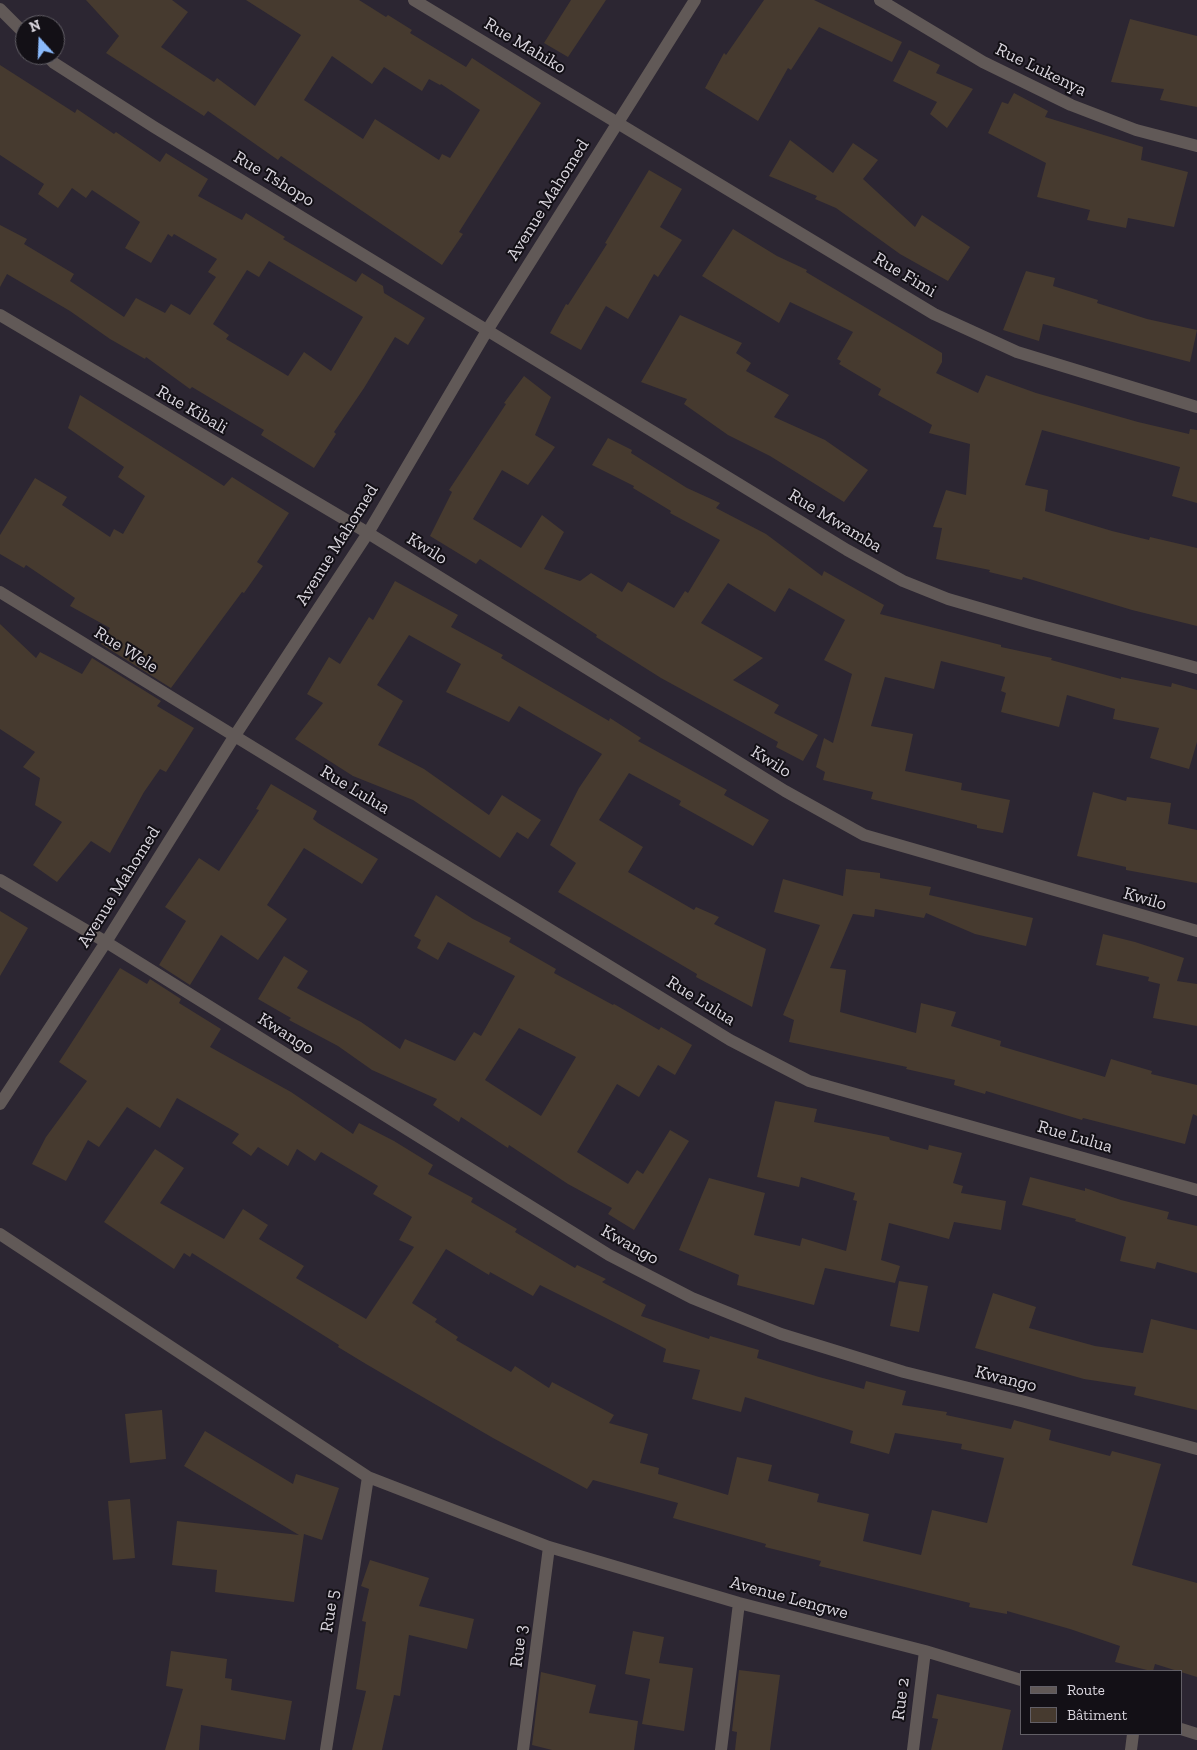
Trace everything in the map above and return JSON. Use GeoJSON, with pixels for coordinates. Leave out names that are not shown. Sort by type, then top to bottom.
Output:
{"type":"FeatureCollection","features":[{"type":"Feature","properties":{"kind":"street","name":"Rue Mahiko"},"geometry":{"type":"LineString","coordinates":[[414,0],[618,122]]}},
{"type":"Feature","properties":{"kind":"street","name":"Avenue Mahomed"},"geometry":{"type":"LineString","coordinates":[[0,1104],[106,942],[234,737],[368,533],[488,329],[695,0]]}},
{"type":"Feature","properties":{"kind":"street","name":"Rue Lukenya"},"geometry":{"type":"LineString","coordinates":[[880,0],[983,62],[1071,106],[1136,130],[1197,146]]}},
{"type":"Feature","properties":{"kind":"street"},"geometry":{"type":"LineString","coordinates":[[0,9],[15,24]]}},
{"type":"Feature","properties":{"kind":"street","name":"Rue Tshopo"},"geometry":{"type":"LineString","coordinates":[[57,65],[154,127],[488,329]]}},
{"type":"Feature","properties":{"kind":"street","name":"Rue Fimi"},"geometry":{"type":"LineString","coordinates":[[618,122],[934,314],[1017,352],[1197,406]]}},
{"type":"Feature","properties":{"kind":"street","name":"Rue Kibali"},"geometry":{"type":"LineString","coordinates":[[0,314],[368,533]]}},
{"type":"Feature","properties":{"kind":"street","name":"Rue Mwamba"},"geometry":{"type":"LineString","coordinates":[[488,329],[838,545],[903,581],[948,599],[1197,668]]}},
{"type":"Feature","properties":{"kind":"street","name":"Kwilo"},"geometry":{"type":"LineString","coordinates":[[368,533],[784,791],[864,835],[1197,932]]}},
{"type":"Feature","properties":{"kind":"street","name":"Rue Wele"},"geometry":{"type":"LineString","coordinates":[[0,592],[234,737]]}},
{"type":"Feature","properties":{"kind":"street","name":"Rue Lulua"},"geometry":{"type":"LineString","coordinates":[[234,737],[730,1040],[810,1081],[1197,1190]]}},
{"type":"Feature","properties":{"kind":"street","name":"Kwango"},"geometry":{"type":"LineString","coordinates":[[0,880],[106,942],[609,1255],[692,1298],[781,1334],[904,1372],[1025,1402],[1197,1449]]}},
{"type":"Feature","properties":{"kind":"street","name":"Avenue Lengwe"},"geometry":{"type":"LineString","coordinates":[[0,1234],[368,1476],[549,1547],[739,1603],[925,1651],[1020,1680]]}},
{"type":"Feature","properties":{"kind":"street","name":"Rue 5"},"geometry":{"type":"LineString","coordinates":[[326,1750],[368,1476]]}},
{"type":"Feature","properties":{"kind":"street","name":"Rue 3"},"geometry":{"type":"LineString","coordinates":[[523,1750],[549,1547]]}},
{"type":"Feature","properties":{"kind":"street"},"geometry":{"type":"LineString","coordinates":[[720,1750],[739,1603]]}},
{"type":"Feature","properties":{"kind":"street","name":"Rue 2"},"geometry":{"type":"LineString","coordinates":[[913,1750],[925,1651]]}},
{"type":"Feature","properties":{"kind":"street"},"geometry":{"type":"LineString","coordinates":[[1182,1729],[1197,1734]]}},
{"type":"Feature","properties":{"kind":"street"},"geometry":{"type":"LineString","coordinates":[[1131,1750],[1132,1735]]}},
{"type":"Feature","properties":{"kind":"building"},"geometry":{"type":"Polygon","coordinates":[[[86,0],[172,0],[188,12],[161,47],[214,82],[217,78],[255,106],[301,35],[246,0],[359,0],[412,30],[410,33],[466,67],[472,58],[541,103],[459,232],[463,234],[442,265],[281,156],[278,160],[208,111],[204,116],[106,53],[119,36],[86,0]],[[332,56],[304,100],[363,139],[375,119],[439,160],[442,154],[450,158],[480,110],[441,84],[429,79],[422,91],[384,67],[372,84],[332,56]]]}},
{"type":"Feature","properties":{"kind":"building"},"geometry":{"type":"Polygon","coordinates":[[[571,0],[606,0],[568,57],[544,43],[571,0]]]}},
{"type":"Feature","properties":{"kind":"building"},"geometry":{"type":"Polygon","coordinates":[[[764,0],[814,0],[902,42],[892,62],[819,27],[791,70],[788,68],[758,121],[705,88],[724,53],[726,55],[764,0]]]}},
{"type":"Feature","properties":{"kind":"building"},"geometry":{"type":"Polygon","coordinates":[[[1130,19],[1197,36],[1197,107],[1160,100],[1164,89],[1111,82],[1130,19]]]}},
{"type":"Feature","properties":{"kind":"building"},"geometry":{"type":"Polygon","coordinates":[[[909,50],[940,65],[936,73],[973,89],[947,128],[930,114],[937,102],[893,81],[909,50]]]}},
{"type":"Feature","properties":{"kind":"building"},"geometry":{"type":"Polygon","coordinates":[[[0,65],[75,113],[77,109],[114,134],[116,132],[160,162],[166,153],[208,179],[198,196],[242,220],[246,213],[285,237],[283,239],[356,282],[362,273],[383,286],[384,293],[425,318],[408,345],[395,337],[334,432],[336,434],[314,468],[261,435],[264,430],[192,387],[190,389],[146,357],[145,359],[110,339],[70,311],[7,274],[0,287],[0,225],[27,239],[24,244],[74,274],[70,281],[124,317],[136,298],[165,313],[171,304],[190,315],[216,277],[208,272],[217,259],[174,234],[172,237],[168,234],[151,263],[125,248],[140,222],[92,190],[86,198],[72,188],[58,208],[38,194],[44,184],[0,155],[0,65]],[[269,261],[259,277],[247,270],[213,324],[229,335],[226,339],[288,376],[304,352],[331,371],[363,317],[269,261]]]}},
{"type":"Feature","properties":{"kind":"building"},"geometry":{"type":"Polygon","coordinates":[[[1014,93],[1048,111],[1045,117],[1143,147],[1141,160],[1188,172],[1174,227],[1128,218],[1126,228],[1087,220],[1090,210],[1037,197],[1046,163],[988,133],[1002,102],[1008,104],[1014,93]]]}},
{"type":"Feature","properties":{"kind":"building"},"geometry":{"type":"Polygon","coordinates":[[[790,140],[833,173],[853,143],[878,160],[863,179],[915,227],[922,215],[970,247],[948,281],[900,254],[836,208],[815,199],[817,196],[769,176],[790,140]]]}},
{"type":"Feature","properties":{"kind":"building"},"geometry":{"type":"Polygon","coordinates":[[[649,170],[682,189],[660,227],[682,240],[658,277],[654,274],[628,319],[606,306],[581,350],[550,333],[566,304],[568,305],[607,244],[605,243],[649,170]]]}},
{"type":"Feature","properties":{"kind":"building"},"geometry":{"type":"Polygon","coordinates":[[[733,229],[777,256],[807,270],[806,272],[942,353],[942,362],[936,373],[978,393],[986,375],[1036,393],[1138,422],[1189,434],[1190,429],[1197,430],[1197,503],[1172,496],[1180,467],[1042,430],[1025,485],[1048,490],[1045,511],[1112,531],[1149,540],[1150,537],[1197,548],[1197,626],[1132,610],[1023,577],[1022,580],[989,572],[990,570],[936,559],[942,528],[933,527],[946,490],[966,495],[970,444],[929,433],[932,425],[878,395],[881,389],[839,364],[841,361],[837,359],[853,332],[790,302],[779,323],[702,276],[733,229]]]}},
{"type":"Feature","properties":{"kind":"building"},"geometry":{"type":"Polygon","coordinates":[[[1026,271],[1055,278],[1053,286],[1098,300],[1097,303],[1147,319],[1197,330],[1190,362],[1043,324],[1039,341],[1003,330],[1026,271]]]}},
{"type":"Feature","properties":{"kind":"building"},"geometry":{"type":"Polygon","coordinates":[[[680,315],[742,343],[736,353],[751,363],[746,371],[789,395],[774,417],[825,440],[868,470],[844,502],[770,456],[728,435],[684,404],[687,399],[641,382],[680,315]]]}},
{"type":"Feature","properties":{"kind":"building"},"geometry":{"type":"Polygon","coordinates":[[[524,376],[551,397],[535,435],[555,447],[528,485],[502,470],[473,519],[521,548],[542,515],[564,532],[544,569],[580,581],[591,573],[622,592],[628,582],[674,608],[685,591],[688,593],[720,540],[670,513],[671,511],[633,488],[634,486],[592,465],[608,438],[632,450],[631,453],[687,488],[720,503],[716,508],[766,534],[822,576],[824,571],[884,605],[880,614],[1001,645],[1001,647],[1052,658],[1051,660],[1121,679],[1121,677],[1171,687],[1172,683],[1197,690],[1197,742],[1189,769],[1150,758],[1159,728],[1113,719],[1115,709],[1067,695],[1059,727],[1001,712],[1006,693],[1001,691],[1005,677],[941,661],[934,689],[885,677],[871,726],[913,734],[905,771],[962,783],[961,790],[1010,800],[1003,833],[977,828],[977,825],[871,799],[873,792],[823,780],[825,772],[816,767],[824,738],[833,743],[852,674],[824,660],[845,620],[789,588],[775,612],[728,583],[701,623],[763,658],[733,680],[779,705],[774,713],[818,735],[803,761],[776,747],[778,742],[661,678],[480,559],[476,564],[430,536],[452,492],[449,490],[506,404],[504,403],[524,376]]]}},
{"type":"Feature","properties":{"kind":"building"},"geometry":{"type":"Polygon","coordinates":[[[80,395],[224,486],[232,477],[289,513],[257,562],[263,566],[171,688],[101,644],[110,628],[70,606],[75,598],[26,565],[24,568],[0,554],[0,535],[35,478],[67,497],[62,505],[110,537],[114,529],[123,534],[145,496],[118,477],[124,467],[68,428],[80,395]]]}},
{"type":"Feature","properties":{"kind":"building"},"geometry":{"type":"Polygon","coordinates":[[[395,581],[458,615],[451,627],[503,655],[501,658],[609,721],[610,718],[641,738],[638,741],[727,790],[724,795],[769,820],[753,846],[679,805],[681,801],[629,773],[599,820],[643,847],[628,872],[694,910],[696,907],[719,917],[714,924],[766,949],[752,1007],[696,977],[697,974],[558,892],[576,863],[550,845],[579,788],[602,754],[519,706],[509,722],[446,692],[461,664],[409,635],[377,685],[403,701],[378,745],[424,769],[489,815],[502,795],[541,820],[528,839],[517,832],[500,858],[413,800],[353,776],[295,739],[323,703],[307,694],[329,657],[340,664],[369,617],[373,620],[395,581]]]}},
{"type":"Feature","properties":{"kind":"building"},"geometry":{"type":"Polygon","coordinates":[[[0,624],[36,658],[40,652],[82,674],[92,658],[161,701],[157,706],[194,728],[166,772],[160,769],[144,792],[110,853],[91,841],[57,882],[33,865],[62,822],[35,805],[40,778],[23,767],[35,752],[0,729],[0,624]]]}},
{"type":"Feature","properties":{"kind":"building"},"geometry":{"type":"Polygon","coordinates":[[[271,784],[317,811],[313,819],[318,823],[378,859],[362,884],[304,848],[267,905],[287,919],[258,960],[221,935],[190,985],[159,965],[186,921],[165,907],[199,858],[219,871],[259,810],[256,809],[271,784]]]}},
{"type":"Feature","properties":{"kind":"building"},"geometry":{"type":"Polygon","coordinates":[[[1093,792],[1126,801],[1127,797],[1171,803],[1168,824],[1197,830],[1197,883],[1126,870],[1126,867],[1077,856],[1093,792]]]}},
{"type":"Feature","properties":{"kind":"building"},"geometry":{"type":"Polygon","coordinates":[[[846,869],[880,873],[880,878],[931,887],[929,895],[1033,918],[1026,946],[975,934],[926,913],[924,918],[875,909],[874,917],[853,914],[830,968],[846,970],[840,1012],[916,1033],[921,1003],[956,1012],[951,1026],[1001,1041],[1000,1046],[1105,1077],[1111,1059],[1152,1071],[1151,1074],[1197,1085],[1197,1116],[1193,1114],[1185,1144],[1083,1118],[1082,1120],[986,1091],[985,1094],[954,1085],[955,1080],[906,1069],[907,1067],[789,1042],[794,1020],[783,1015],[820,925],[774,912],[783,879],[843,896],[846,869]]]}},
{"type":"Feature","properties":{"kind":"building"},"geometry":{"type":"Polygon","coordinates":[[[436,895],[473,919],[511,938],[509,942],[556,969],[554,973],[659,1030],[661,1027],[692,1045],[675,1075],[658,1065],[639,1097],[617,1084],[577,1152],[628,1184],[637,1170],[643,1174],[670,1130],[689,1141],[634,1230],[608,1214],[612,1208],[568,1184],[509,1145],[508,1148],[461,1117],[459,1122],[433,1105],[437,1099],[372,1070],[338,1046],[289,1020],[291,1018],[258,999],[284,956],[308,971],[297,988],[361,1022],[400,1049],[405,1039],[455,1061],[474,1032],[481,1036],[515,976],[448,942],[438,960],[417,948],[421,940],[414,936],[436,895]],[[519,1028],[485,1080],[541,1116],[576,1057],[519,1028]]]}},
{"type":"Feature","properties":{"kind":"building"},"geometry":{"type":"Polygon","coordinates":[[[0,911],[28,928],[0,976],[0,911]]]}},
{"type":"Feature","properties":{"kind":"building"},"geometry":{"type":"Polygon","coordinates":[[[1103,934],[1184,958],[1177,981],[1197,984],[1197,1026],[1153,1018],[1160,984],[1148,981],[1149,977],[1096,965],[1103,934]]]}},
{"type":"Feature","properties":{"kind":"building"},"geometry":{"type":"Polygon","coordinates":[[[120,968],[147,984],[150,979],[181,999],[179,1003],[221,1029],[210,1047],[291,1092],[353,1134],[359,1123],[394,1141],[433,1165],[428,1174],[473,1198],[471,1202],[517,1229],[515,1232],[575,1268],[577,1265],[606,1279],[602,1282],[646,1305],[641,1316],[709,1339],[710,1336],[759,1350],[757,1358],[819,1377],[864,1389],[866,1381],[906,1391],[902,1405],[947,1412],[946,1415],[1011,1429],[1014,1420],[1051,1430],[1049,1440],[1110,1456],[1112,1451],[1161,1464],[1132,1565],[1197,1583],[1197,1677],[1182,1672],[1182,1670],[1174,1670],[1155,1664],[1153,1670],[1147,1670],[1115,1662],[1120,1646],[1070,1629],[1007,1611],[1007,1614],[969,1607],[970,1603],[819,1566],[821,1561],[765,1547],[766,1544],[673,1518],[678,1503],[593,1480],[587,1489],[493,1438],[366,1364],[192,1253],[190,1257],[184,1253],[174,1269],[104,1222],[155,1149],[184,1168],[160,1203],[224,1239],[243,1209],[268,1225],[259,1239],[304,1266],[296,1278],[366,1319],[414,1247],[399,1240],[412,1217],[373,1194],[378,1186],[321,1152],[315,1161],[297,1149],[288,1166],[258,1147],[251,1156],[232,1143],[239,1134],[177,1098],[160,1128],[127,1107],[99,1147],[88,1140],[66,1181],[32,1164],[46,1137],[87,1081],[59,1062],[120,968]],[[446,1249],[412,1303],[437,1319],[435,1322],[458,1337],[456,1340],[511,1372],[515,1366],[549,1388],[552,1382],[614,1415],[609,1423],[648,1434],[640,1463],[659,1468],[658,1474],[728,1495],[737,1457],[772,1465],[768,1481],[819,1494],[817,1502],[869,1514],[863,1541],[921,1555],[932,1510],[987,1523],[1004,1458],[961,1449],[962,1444],[895,1433],[889,1454],[850,1443],[853,1431],[745,1397],[741,1412],[692,1399],[700,1370],[663,1362],[666,1349],[540,1285],[533,1296],[490,1272],[489,1275],[446,1249]]]}},
{"type":"Feature","properties":{"kind":"building"},"geometry":{"type":"Polygon","coordinates":[[[775,1101],[817,1109],[814,1122],[889,1137],[890,1140],[928,1150],[929,1145],[962,1153],[953,1183],[963,1186],[961,1193],[1006,1201],[1001,1230],[954,1222],[949,1239],[889,1223],[881,1260],[900,1266],[895,1283],[825,1268],[814,1305],[737,1285],[739,1275],[679,1250],[709,1178],[765,1193],[754,1235],[800,1246],[802,1238],[846,1251],[857,1201],[853,1200],[855,1193],[801,1177],[799,1187],[757,1177],[775,1101]]]}},
{"type":"Feature","properties":{"kind":"building"},"geometry":{"type":"Polygon","coordinates":[[[1030,1177],[1085,1191],[1085,1188],[1121,1200],[1169,1212],[1167,1219],[1197,1226],[1197,1273],[1157,1262],[1155,1269],[1120,1261],[1126,1237],[1075,1221],[1076,1219],[1022,1205],[1030,1177]]]}},
{"type":"Feature","properties":{"kind":"building"},"geometry":{"type":"Polygon","coordinates":[[[899,1281],[928,1286],[919,1332],[890,1326],[899,1281]]]}},
{"type":"Feature","properties":{"kind":"building"},"geometry":{"type":"Polygon","coordinates":[[[993,1293],[1036,1307],[1029,1328],[1095,1346],[1143,1353],[1151,1319],[1197,1330],[1197,1410],[1134,1395],[1136,1387],[1084,1379],[975,1348],[993,1293]]]}},
{"type":"Feature","properties":{"kind":"building"},"geometry":{"type":"Polygon","coordinates":[[[162,1410],[166,1459],[130,1463],[125,1414],[162,1410]]]}},
{"type":"Feature","properties":{"kind":"building"},"geometry":{"type":"Polygon","coordinates":[[[205,1431],[293,1484],[296,1474],[339,1488],[322,1540],[304,1534],[294,1602],[215,1592],[217,1570],[172,1565],[177,1521],[299,1535],[184,1466],[205,1431]]]}},
{"type":"Feature","properties":{"kind":"building"},"geometry":{"type":"Polygon","coordinates":[[[130,1499],[135,1558],[113,1560],[108,1501],[130,1499]]]}},
{"type":"Feature","properties":{"kind":"building"},"geometry":{"type":"Polygon","coordinates":[[[370,1560],[429,1578],[419,1606],[474,1619],[467,1649],[409,1635],[400,1696],[394,1695],[382,1750],[352,1750],[366,1691],[356,1689],[366,1622],[362,1621],[369,1589],[361,1586],[370,1560]]]}},
{"type":"Feature","properties":{"kind":"building"},"geometry":{"type":"Polygon","coordinates":[[[633,1631],[664,1637],[659,1663],[693,1668],[684,1731],[642,1724],[650,1679],[625,1674],[633,1631]]]}},
{"type":"Feature","properties":{"kind":"building"},"geometry":{"type":"Polygon","coordinates":[[[171,1651],[227,1659],[225,1678],[232,1679],[231,1690],[292,1701],[285,1740],[201,1725],[199,1750],[165,1750],[183,1689],[166,1686],[171,1651]]]}},
{"type":"Feature","properties":{"kind":"building"},"geometry":{"type":"Polygon","coordinates":[[[739,1670],[780,1675],[770,1750],[735,1750],[737,1732],[732,1731],[739,1670]]]}},
{"type":"Feature","properties":{"kind":"building"},"geometry":{"type":"Polygon","coordinates":[[[541,1672],[596,1685],[589,1713],[638,1721],[634,1750],[552,1750],[532,1745],[541,1672]]]}},
{"type":"Feature","properties":{"kind":"building"},"geometry":{"type":"Polygon","coordinates":[[[937,1694],[1011,1710],[1002,1750],[931,1750],[938,1719],[932,1718],[937,1694]]]}}]}
